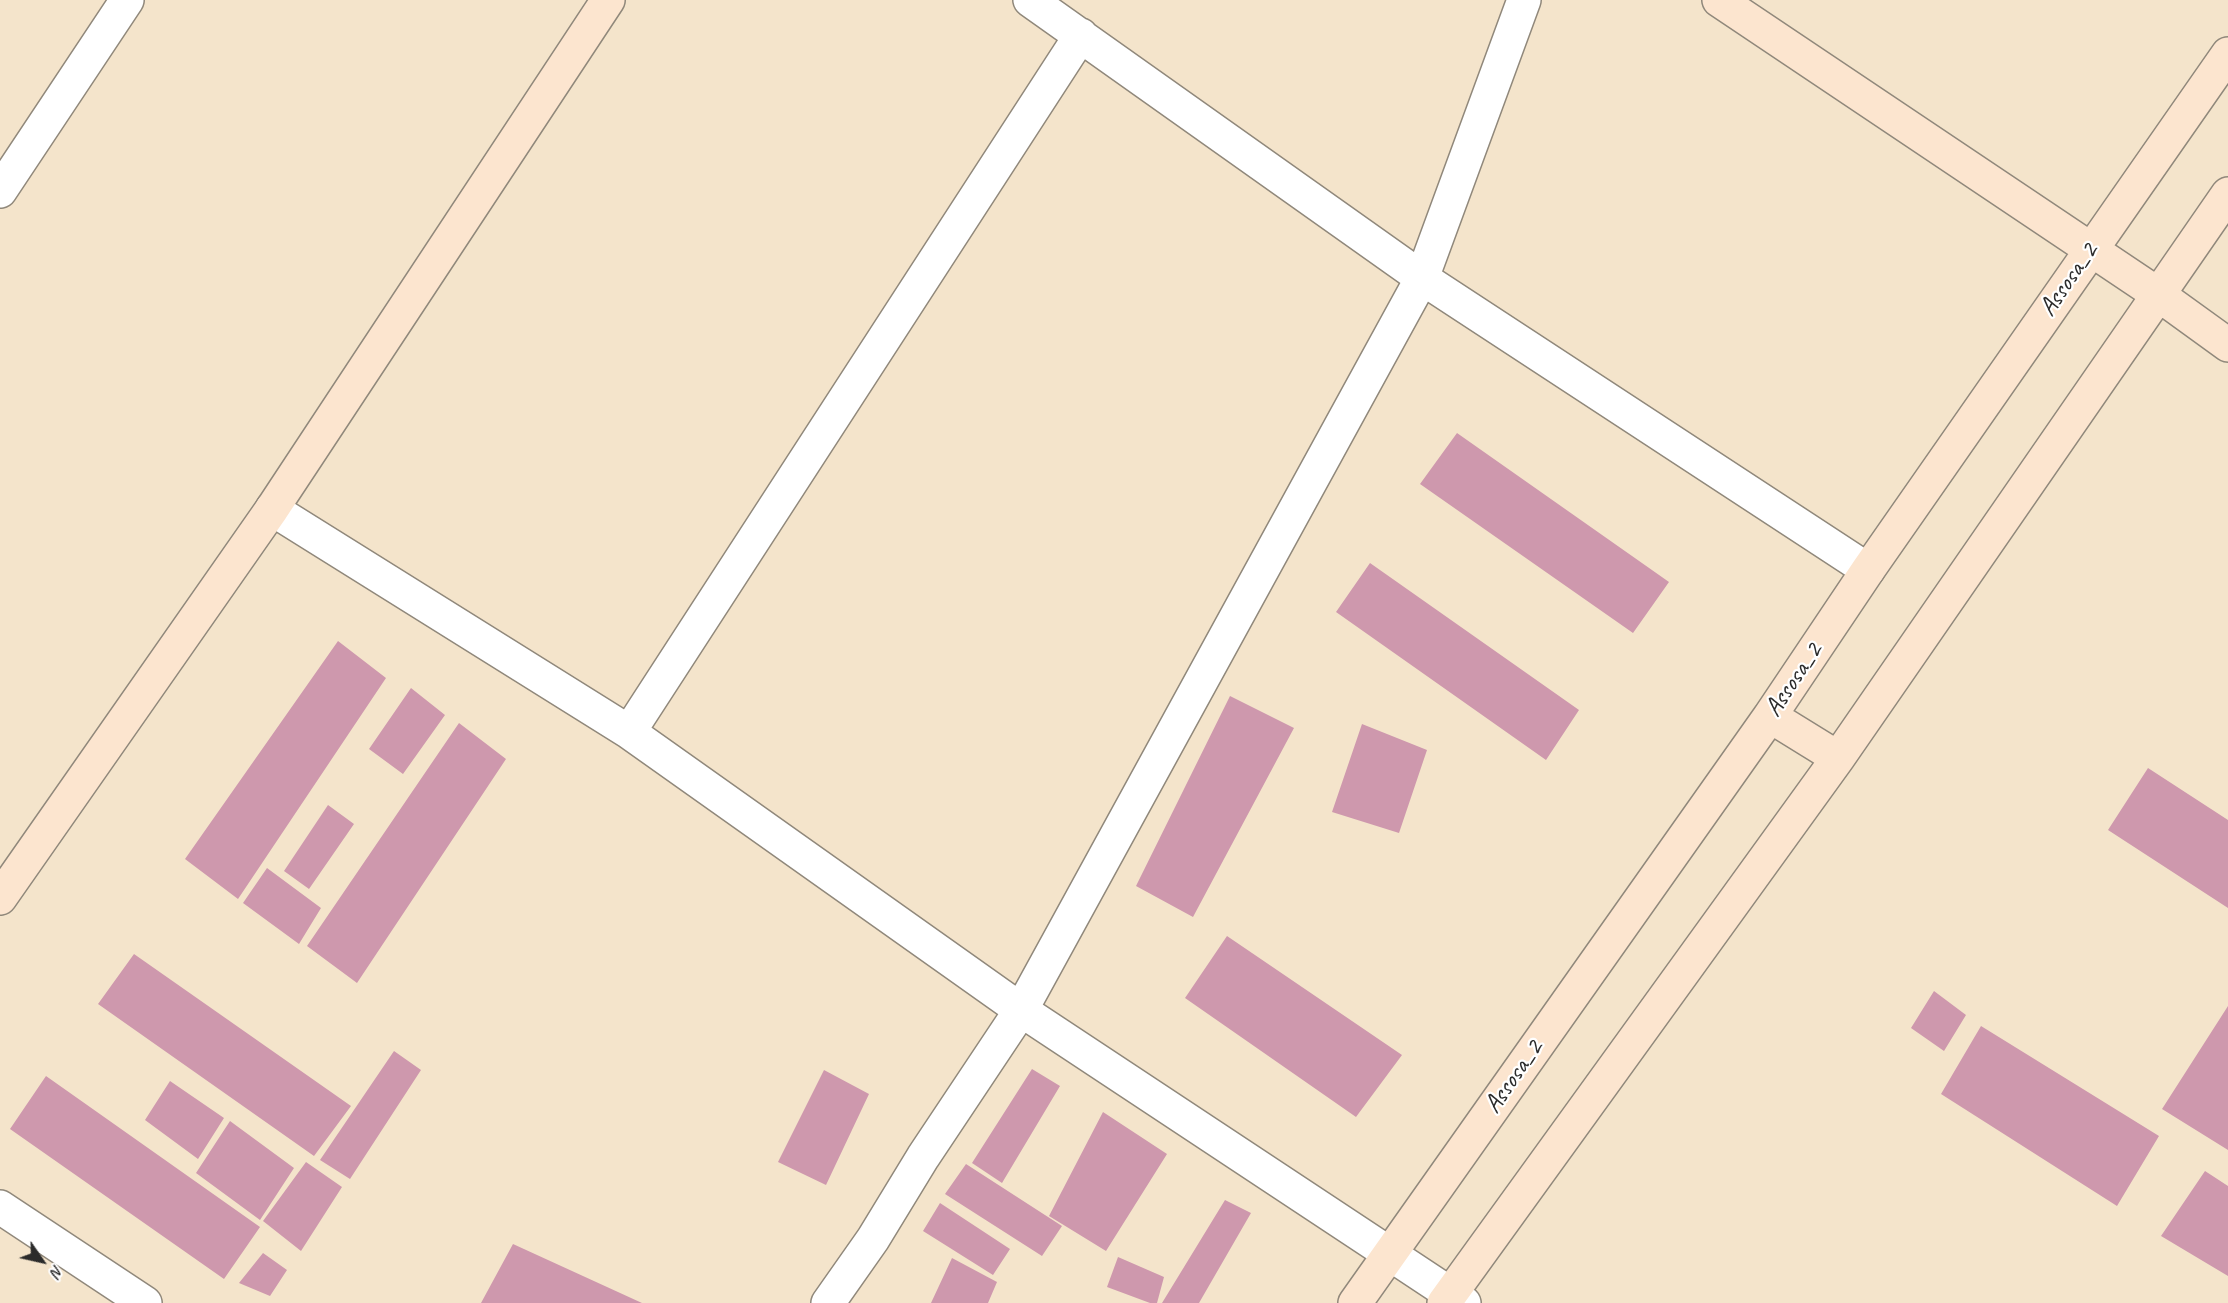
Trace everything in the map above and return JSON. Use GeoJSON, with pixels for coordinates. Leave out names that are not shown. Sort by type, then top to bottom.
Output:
{"type":"FeatureCollection","features":[{"type":"Feature","properties":{"kind":"street"},"geometry":{"type":"LineString","coordinates":[[0,191],[127,0]]}},
{"type":"Feature","properties":{"kind":"street"},"geometry":{"type":"LineString","coordinates":[[0,898],[272,509],[608,0]]}},
{"type":"Feature","properties":{"kind":"street"},"geometry":{"type":"LineString","coordinates":[[1030,0],[1422,278],[1868,570]]}},
{"type":"Feature","properties":{"kind":"street"},"geometry":{"type":"LineString","coordinates":[[828,1303],[873,1239],[923,1157],[1021,1010],[1422,278],[1524,0]]}},
{"type":"Feature","properties":{"kind":"street"},"geometry":{"type":"LineString","coordinates":[[1719,0],[2159,295],[2228,345]]}},
{"type":"Feature","properties":{"kind":"street"},"geometry":{"type":"LineString","coordinates":[[629,732],[1081,35]]}},
{"type":"Feature","properties":{"kind":"street","name":"Assosa_2"},"geometry":{"type":"LineString","coordinates":[[1355,1303],[1770,716],[2090,249],[2228,54]]}},
{"type":"Feature","properties":{"kind":"street"},"geometry":{"type":"LineString","coordinates":[[272,509],[629,732],[1021,1010],[1390,1252],[1453,1300],[1838,758],[2228,194]]}},
{"type":"Feature","properties":{"kind":"street"},"geometry":{"type":"LineString","coordinates":[[1770,716],[1838,758]]}},
{"type":"Feature","properties":{"kind":"street"},"geometry":{"type":"LineString","coordinates":[[0,1207],[145,1303]]}},
{"type":"Feature","properties":{"kind":"building"},"geometry":{"type":"Polygon","coordinates":[[[1457,433],[1669,582],[1633,633],[1420,484],[1457,433]]]}},
{"type":"Feature","properties":{"kind":"building"},"geometry":{"type":"Polygon","coordinates":[[[1370,563],[1579,710],[1546,760],[1336,612],[1370,563]]]}},
{"type":"Feature","properties":{"kind":"building"},"geometry":{"type":"Polygon","coordinates":[[[338,641],[386,678],[238,899],[185,859],[338,641]]]}},
{"type":"Feature","properties":{"kind":"building"},"geometry":{"type":"Polygon","coordinates":[[[411,688],[445,715],[403,774],[369,749],[411,688]]]}},
{"type":"Feature","properties":{"kind":"building"},"geometry":{"type":"Polygon","coordinates":[[[1230,696],[1294,728],[1193,917],[1136,886],[1230,696]]]}},
{"type":"Feature","properties":{"kind":"building"},"geometry":{"type":"Polygon","coordinates":[[[459,723],[506,759],[357,983],[307,946],[459,723]]]}},
{"type":"Feature","properties":{"kind":"building"},"geometry":{"type":"Polygon","coordinates":[[[1362,724],[1427,750],[1399,833],[1332,812],[1362,724]]]}},
{"type":"Feature","properties":{"kind":"building"},"geometry":{"type":"Polygon","coordinates":[[[2148,768],[2228,820],[2228,908],[2108,830],[2148,768]]]}},
{"type":"Feature","properties":{"kind":"building"},"geometry":{"type":"Polygon","coordinates":[[[328,805],[354,824],[309,889],[284,871],[328,805]]]}},
{"type":"Feature","properties":{"kind":"building"},"geometry":{"type":"Polygon","coordinates":[[[267,868],[321,908],[299,944],[243,903],[267,868]]]}},
{"type":"Feature","properties":{"kind":"building"},"geometry":{"type":"Polygon","coordinates":[[[1227,936],[1402,1055],[1356,1117],[1185,998],[1227,936]]]}},
{"type":"Feature","properties":{"kind":"building"},"geometry":{"type":"Polygon","coordinates":[[[134,954],[351,1106],[314,1156],[98,1004],[134,954]]]}},
{"type":"Feature","properties":{"kind":"building"},"geometry":{"type":"Polygon","coordinates":[[[1934,991],[1966,1015],[1944,1051],[1911,1028],[1934,991]]]}},
{"type":"Feature","properties":{"kind":"building"},"geometry":{"type":"Polygon","coordinates":[[[2228,1006],[2228,1150],[2162,1109],[2228,1006]]]}},
{"type":"Feature","properties":{"kind":"building"},"geometry":{"type":"Polygon","coordinates":[[[1981,1026],[2159,1136],[2117,1206],[1941,1094],[1981,1026]]]}},
{"type":"Feature","properties":{"kind":"building"},"geometry":{"type":"Polygon","coordinates":[[[394,1051],[421,1070],[350,1179],[320,1160],[394,1051]]]}},
{"type":"Feature","properties":{"kind":"building"},"geometry":{"type":"Polygon","coordinates":[[[1032,1069],[1060,1086],[1002,1183],[972,1163],[1032,1069]]]}},
{"type":"Feature","properties":{"kind":"building"},"geometry":{"type":"Polygon","coordinates":[[[824,1070],[869,1094],[826,1185],[778,1162],[824,1070]]]}},
{"type":"Feature","properties":{"kind":"building"},"geometry":{"type":"Polygon","coordinates":[[[46,1076],[260,1227],[224,1279],[10,1129],[46,1076]]]}},
{"type":"Feature","properties":{"kind":"building"},"geometry":{"type":"Polygon","coordinates":[[[170,1081],[224,1118],[198,1159],[145,1120],[170,1081]]]}},
{"type":"Feature","properties":{"kind":"building"},"geometry":{"type":"Polygon","coordinates":[[[1103,1112],[1167,1154],[1106,1251],[1049,1216],[1103,1112]]]}},
{"type":"Feature","properties":{"kind":"building"},"geometry":{"type":"Polygon","coordinates":[[[230,1121],[294,1168],[260,1220],[196,1173],[230,1121]]]}},
{"type":"Feature","properties":{"kind":"building"},"geometry":{"type":"Polygon","coordinates":[[[306,1162],[342,1187],[301,1251],[263,1221],[306,1162]]]}},
{"type":"Feature","properties":{"kind":"building"},"geometry":{"type":"Polygon","coordinates":[[[966,1164],[1062,1226],[1042,1256],[945,1194],[966,1164]]]}},
{"type":"Feature","properties":{"kind":"building"},"geometry":{"type":"Polygon","coordinates":[[[2205,1171],[2228,1186],[2228,1276],[2161,1236],[2205,1171]]]}},
{"type":"Feature","properties":{"kind":"building"},"geometry":{"type":"Polygon","coordinates":[[[1225,1200],[1251,1213],[1199,1303],[1162,1303],[1225,1200]]]}},
{"type":"Feature","properties":{"kind":"building"},"geometry":{"type":"Polygon","coordinates":[[[940,1203],[1010,1249],[993,1275],[923,1231],[940,1203]]]}},
{"type":"Feature","properties":{"kind":"building"},"geometry":{"type":"Polygon","coordinates":[[[513,1244],[642,1303],[481,1303],[513,1244]]]}},
{"type":"Feature","properties":{"kind":"building"},"geometry":{"type":"Polygon","coordinates":[[[263,1253],[287,1270],[270,1296],[239,1283],[263,1253]]]}},
{"type":"Feature","properties":{"kind":"building"},"geometry":{"type":"Polygon","coordinates":[[[1118,1257],[1164,1277],[1157,1303],[1150,1303],[1107,1287],[1118,1257]]]}},
{"type":"Feature","properties":{"kind":"building"},"geometry":{"type":"Polygon","coordinates":[[[952,1258],[997,1282],[988,1303],[931,1303],[952,1258]]]}}]}
